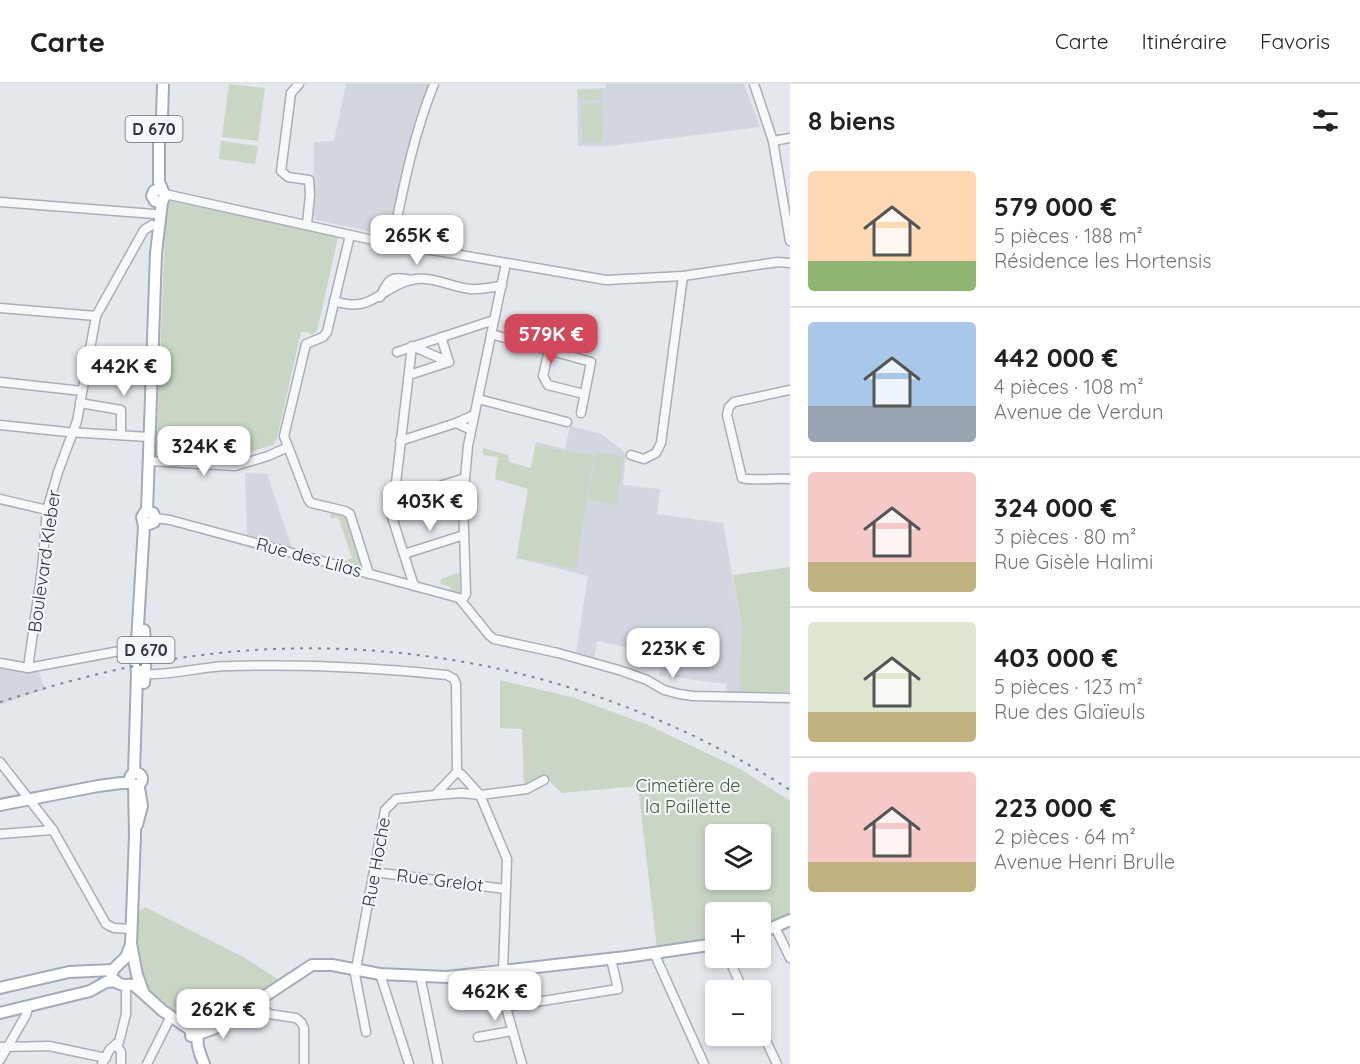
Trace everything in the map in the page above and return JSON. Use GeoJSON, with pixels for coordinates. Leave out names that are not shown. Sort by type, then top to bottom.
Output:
{"type":"FeatureCollection","features":[{"type":"Feature","properties":{"kind":"main road","name":"D 670"},"geometry":{"type":"LineString","coordinates":[[156,253],[153,219],[159,195],[154,128],[157,119],[158,84]]}},
{"type":"Feature","properties":{"kind":"main road","name":"D 670"},"geometry":{"type":"LineString","coordinates":[[134,779],[146,652],[144,596],[149,519],[149,437],[159,195],[159,126],[162,119],[163,84]]}},
{"type":"Feature","properties":{"kind":"main road","name":"D 670"},"geometry":{"type":"LineString","coordinates":[[126,977],[132,929],[135,835],[142,806],[134,779],[136,648],[149,519]]}},
{"type":"Feature","properties":{"kind":"main road"},"geometry":{"type":"LineString","coordinates":[[0,805],[134,779]]}},
{"type":"Feature","properties":{"kind":"main road"},"geometry":{"type":"LineString","coordinates":[[771,929],[790,920]]}},
{"type":"Feature","properties":{"kind":"main road","name":"D 670"},"geometry":{"type":"LineString","coordinates":[[126,977],[116,964],[123,961],[131,944]]}},
{"type":"Feature","properties":{"kind":"main road"},"geometry":{"type":"LineString","coordinates":[[195,1033],[233,1017],[254,1005],[312,965],[332,965],[380,974],[447,977],[611,959],[705,946]]}},
{"type":"Feature","properties":{"kind":"main road"},"geometry":{"type":"LineString","coordinates":[[0,988],[69,972],[126,977],[159,1008],[195,1033],[202,1064]]}},
{"type":"Feature","properties":{"kind":"main road"},"geometry":{"type":"LineString","coordinates":[[0,1013],[90,991],[106,982],[126,977]]}},
{"type":"Feature","properties":{"kind":"street"},"geometry":{"type":"LineString","coordinates":[[299,84],[291,93],[281,171],[288,177],[309,180],[307,224]]}},
{"type":"Feature","properties":{"kind":"street"},"geometry":{"type":"LineString","coordinates":[[392,243],[406,172],[434,84]]}},
{"type":"Feature","properties":{"kind":"street"},"geometry":{"type":"LineString","coordinates":[[754,84],[773,141],[790,241]]}},
{"type":"Feature","properties":{"kind":"street"},"geometry":{"type":"LineString","coordinates":[[773,141],[790,138]]}},
{"type":"Feature","properties":{"kind":"street"},"geometry":{"type":"LineString","coordinates":[[159,195],[392,243],[606,280],[683,276],[790,262]]}},
{"type":"Feature","properties":{"kind":"street"},"geometry":{"type":"LineString","coordinates":[[0,202],[153,219]]}},
{"type":"Feature","properties":{"kind":"street","name":"Boulevard Kleber"},"geometry":{"type":"LineString","coordinates":[[28,668],[42,569],[47,510],[80,402],[96,316],[144,230],[153,219]]}},
{"type":"Feature","properties":{"kind":"street"},"geometry":{"type":"LineString","coordinates":[[350,235],[327,332],[323,338],[306,344],[284,436],[311,503],[350,514],[369,574]]}},
{"type":"Feature","properties":{"kind":"street"},"geometry":{"type":"LineString","coordinates":[[506,263],[471,430],[463,490],[466,594],[462,600],[494,639],[558,652],[622,671],[647,680],[664,690],[693,696],[790,698]]}},
{"type":"Feature","properties":{"kind":"street"},"geometry":{"type":"LineString","coordinates":[[631,455],[644,459],[656,453],[661,443],[683,276]]}},
{"type":"Feature","properties":{"kind":"street"},"geometry":{"type":"LineString","coordinates":[[334,302],[346,305],[368,303],[412,280],[436,280],[472,289],[502,286]]}},
{"type":"Feature","properties":{"kind":"street"},"geometry":{"type":"LineString","coordinates":[[0,308],[96,316]]}},
{"type":"Feature","properties":{"kind":"street"},"geometry":{"type":"LineString","coordinates":[[397,351],[494,320]]}},
{"type":"Feature","properties":{"kind":"street"},"geometry":{"type":"LineString","coordinates":[[491,334],[591,362],[581,413]]}},
{"type":"Feature","properties":{"kind":"street"},"geometry":{"type":"LineString","coordinates":[[441,337],[449,362]]}},
{"type":"Feature","properties":{"kind":"street"},"geometry":{"type":"LineString","coordinates":[[412,346],[449,362]]}},
{"type":"Feature","properties":{"kind":"street"},"geometry":{"type":"LineString","coordinates":[[412,346],[392,517],[414,586]]}},
{"type":"Feature","properties":{"kind":"street"},"geometry":{"type":"LineString","coordinates":[[549,350],[543,376],[549,385],[584,394]]}},
{"type":"Feature","properties":{"kind":"street"},"geometry":{"type":"LineString","coordinates":[[409,375],[449,362]]}},
{"type":"Feature","properties":{"kind":"street"},"geometry":{"type":"LineString","coordinates":[[0,382],[82,391]]}},
{"type":"Feature","properties":{"kind":"street"},"geometry":{"type":"LineString","coordinates":[[790,390],[734,402],[729,407],[727,415],[742,478],[748,480],[790,479]]}},
{"type":"Feature","properties":{"kind":"street"},"geometry":{"type":"LineString","coordinates":[[478,399],[567,422]]}},
{"type":"Feature","properties":{"kind":"street"},"geometry":{"type":"LineString","coordinates":[[80,402],[121,410],[121,435]]}},
{"type":"Feature","properties":{"kind":"street"},"geometry":{"type":"LineString","coordinates":[[400,441],[474,415]]}},
{"type":"Feature","properties":{"kind":"street"},"geometry":{"type":"LineString","coordinates":[[456,423],[471,430]]}},
{"type":"Feature","properties":{"kind":"street"},"geometry":{"type":"LineString","coordinates":[[0,424],[149,437]]}},
{"type":"Feature","properties":{"kind":"street"},"geometry":{"type":"LineString","coordinates":[[149,461],[236,466],[288,447]]}},
{"type":"Feature","properties":{"kind":"street"},"geometry":{"type":"LineString","coordinates":[[393,501],[465,478]]}},
{"type":"Feature","properties":{"kind":"street"},"geometry":{"type":"LineString","coordinates":[[448,483],[463,490]]}},
{"type":"Feature","properties":{"kind":"street"},"geometry":{"type":"LineString","coordinates":[[0,499],[47,510]]}},
{"type":"Feature","properties":{"kind":"street","name":"Rue des Lilas"},"geometry":{"type":"LineString","coordinates":[[149,519],[369,574],[462,600]]}},
{"type":"Feature","properties":{"kind":"street"},"geometry":{"type":"LineString","coordinates":[[404,554],[464,535]]}},
{"type":"Feature","properties":{"kind":"street"},"geometry":{"type":"LineString","coordinates":[[0,663],[28,668],[136,648]]}},
{"type":"Feature","properties":{"kind":"street"},"geometry":{"type":"LineString","coordinates":[[144,674],[227,666],[295,664],[377,667],[447,675],[454,679],[456,684],[457,772],[480,795],[507,859],[499,972],[505,1007],[522,1064]]}},
{"type":"Feature","properties":{"kind":"street"},"geometry":{"type":"LineString","coordinates":[[0,762],[52,830],[106,924],[114,928],[132,929]]}},
{"type":"Feature","properties":{"kind":"street"},"geometry":{"type":"LineString","coordinates":[[435,795],[457,772]]}},
{"type":"Feature","properties":{"kind":"street","name":"Rue Hoche"},"geometry":{"type":"LineString","coordinates":[[355,969],[385,810],[396,798],[462,793],[480,795],[527,789],[544,780]]}},
{"type":"Feature","properties":{"kind":"street"},"geometry":{"type":"LineString","coordinates":[[0,834],[52,830]]}},
{"type":"Feature","properties":{"kind":"street","name":"Rue Grelot"},"geometry":{"type":"LineString","coordinates":[[374,872],[505,889]]}},
{"type":"Feature","properties":{"kind":"street"},"geometry":{"type":"LineString","coordinates":[[775,927],[790,958]]}},
{"type":"Feature","properties":{"kind":"street"},"geometry":{"type":"LineString","coordinates":[[654,953],[704,1064]]}},
{"type":"Feature","properties":{"kind":"street"},"geometry":{"type":"LineString","coordinates":[[505,1007],[618,989],[611,959]]}},
{"type":"Feature","properties":{"kind":"street"},"geometry":{"type":"LineString","coordinates":[[355,969],[366,1032]]}},
{"type":"Feature","properties":{"kind":"street"},"geometry":{"type":"LineString","coordinates":[[380,974],[409,1064]]}},
{"type":"Feature","properties":{"kind":"street"},"geometry":{"type":"LineString","coordinates":[[420,975],[438,1064]]}},
{"type":"Feature","properties":{"kind":"street"},"geometry":{"type":"LineString","coordinates":[[4,1046],[49,1046],[104,1061],[110,1049],[119,1042],[126,1014],[126,977]]}},
{"type":"Feature","properties":{"kind":"street"},"geometry":{"type":"LineString","coordinates":[[0,1060],[4,1046],[26,1015],[29,1005]]}},
{"type":"Feature","properties":{"kind":"street"},"geometry":{"type":"LineString","coordinates":[[254,1005],[269,1014],[296,1018],[301,1022],[304,1028],[304,1064]]}},
{"type":"Feature","properties":{"kind":"street"},"geometry":{"type":"LineString","coordinates":[[147,1064],[171,1016]]}},
{"type":"Feature","properties":{"kind":"street"},"geometry":{"type":"LineString","coordinates":[[478,1037],[512,1031]]}},
{"type":"Feature","properties":{"kind":"street"},"geometry":{"type":"LineString","coordinates":[[116,1044],[121,1052],[121,1064]]}},
{"type":"Feature","properties":{"kind":"street"},"geometry":{"type":"LineString","coordinates":[[768,1046],[777,1064]]}},
{"type":"Feature","properties":{"kind":"shaded area"},"geometry":{"type":"Polygon","coordinates":[[[346,84],[431,84],[420,112],[390,230],[382,234],[316,220],[313,215],[314,142],[334,141],[346,84]]]}},
{"type":"Feature","properties":{"kind":"shaded area"},"geometry":{"type":"Polygon","coordinates":[[[606,84],[744,84],[760,127],[610,146],[578,146],[577,89],[606,88],[606,84]]]}},
{"type":"Feature","properties":{"kind":"shaded area"},"geometry":{"type":"Polygon","coordinates":[[[570,426],[601,434],[626,453],[623,485],[660,489],[657,514],[723,523],[742,628],[739,674],[741,692],[726,692],[726,684],[673,677],[672,671],[667,671],[666,677],[659,676],[663,653],[658,647],[648,650],[597,641],[594,658],[576,653],[588,576],[516,558],[536,442],[565,449],[570,426]]]}},
{"type":"Feature","properties":{"kind":"shaded area"},"geometry":{"type":"Polygon","coordinates":[[[245,473],[267,474],[292,548],[247,536],[245,473]]]}},
{"type":"Feature","properties":{"kind":"shaded area"},"geometry":{"type":"Polygon","coordinates":[[[0,669],[38,670],[45,689],[0,705],[0,669]]]}},
{"type":"Feature","properties":{"kind":"green space"},"geometry":{"type":"Polygon","coordinates":[[[229,84],[265,88],[258,141],[222,137],[229,84]]]}},
{"type":"Feature","properties":{"kind":"green space"},"geometry":{"type":"Polygon","coordinates":[[[578,90],[601,90],[601,100],[578,100],[578,90]]]}},
{"type":"Feature","properties":{"kind":"green space"},"geometry":{"type":"Polygon","coordinates":[[[602,103],[603,142],[583,143],[581,104],[602,103]]]}},
{"type":"Feature","properties":{"kind":"green space"},"geometry":{"type":"Polygon","coordinates":[[[221,141],[258,146],[255,164],[219,159],[221,141]]]}},
{"type":"Feature","properties":{"kind":"green space"},"geometry":{"type":"Polygon","coordinates":[[[172,201],[338,237],[317,331],[312,335],[301,332],[277,438],[273,445],[230,458],[215,460],[156,458],[166,205],[172,201]]]}},
{"type":"Feature","properties":{"kind":"green space"},"geometry":{"type":"Polygon","coordinates":[[[535,446],[594,455],[576,568],[517,558],[528,489],[495,479],[498,457],[483,455],[483,448],[508,455],[509,462],[531,468],[535,446]]]}},
{"type":"Feature","properties":{"kind":"green space"},"geometry":{"type":"Polygon","coordinates":[[[596,452],[624,457],[616,504],[588,500],[596,452]]]}},
{"type":"Feature","properties":{"kind":"green space"},"geometry":{"type":"Polygon","coordinates":[[[332,511],[346,516],[362,562],[358,566],[344,561],[352,558],[338,517],[331,519],[332,511]]]}},
{"type":"Feature","properties":{"kind":"green space"},"geometry":{"type":"Polygon","coordinates":[[[790,567],[790,692],[741,692],[739,674],[742,628],[733,575],[790,567]]]}},
{"type":"Feature","properties":{"kind":"green space"},"geometry":{"type":"Polygon","coordinates":[[[460,572],[460,593],[450,591],[451,587],[440,584],[441,579],[460,572]]]}},
{"type":"Feature","properties":{"kind":"green space","name":"Cimetière de la Paillette"},"geometry":{"type":"Polygon","coordinates":[[[500,680],[575,698],[648,725],[740,769],[790,801],[790,916],[771,921],[771,902],[705,902],[705,941],[657,949],[638,786],[562,793],[544,776],[524,785],[522,729],[500,728],[500,680]]]}},
{"type":"Feature","properties":{"kind":"green space"},"geometry":{"type":"Polygon","coordinates":[[[145,907],[243,957],[281,981],[228,1015],[206,1023],[186,1021],[173,1013],[147,989],[135,952],[136,911],[145,907]]]}},
{"type":"Feature","properties":{"kind":"railway"},"geometry":{"type":"LineString","coordinates":[[0,702],[89,676],[180,658],[259,650],[339,649],[419,655],[497,668],[574,689],[649,716],[721,750],[790,790]]}}]}
